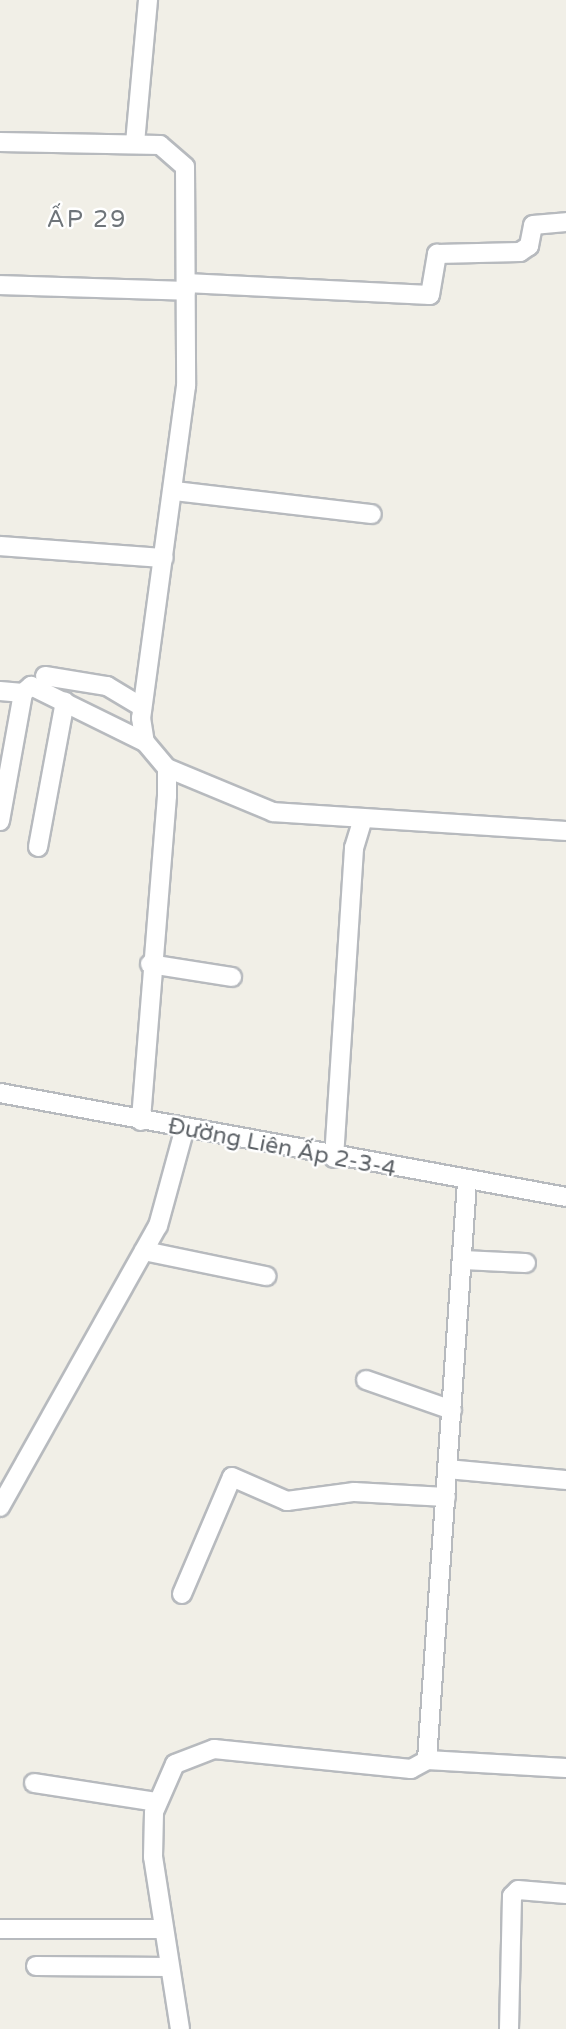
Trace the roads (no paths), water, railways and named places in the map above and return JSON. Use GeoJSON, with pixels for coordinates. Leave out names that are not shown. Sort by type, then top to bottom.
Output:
{"type":"FeatureCollection","features":[{"type":"Feature","properties":{"kind":"street"},"geometry":{"type":"LineString","coordinates":[[135,143],[148,0]]}},
{"type":"Feature","properties":{"kind":"street"},"geometry":{"type":"LineString","coordinates":[[0,142],[160,145],[186,167],[186,386],[175,491],[142,707],[145,742]]}},
{"type":"Feature","properties":{"kind":"street"},"geometry":{"type":"LineString","coordinates":[[0,285],[186,287],[430,295],[437,254],[520,252],[528,246],[533,225],[566,222]]}},
{"type":"Feature","properties":{"kind":"street"},"geometry":{"type":"LineString","coordinates":[[175,491],[372,514]]}},
{"type":"Feature","properties":{"kind":"street"},"geometry":{"type":"LineString","coordinates":[[0,546],[164,558]]}},
{"type":"Feature","properties":{"kind":"street"},"geometry":{"type":"LineString","coordinates":[[44,676],[107,686],[142,707]]}},
{"type":"Feature","properties":{"kind":"street"},"geometry":{"type":"LineString","coordinates":[[0,821],[23,693],[32,686],[145,742],[167,768],[273,813],[362,821],[566,831]]}},
{"type":"Feature","properties":{"kind":"street"},"geometry":{"type":"LineString","coordinates":[[0,691],[23,693]]}},
{"type":"Feature","properties":{"kind":"street"},"geometry":{"type":"LineString","coordinates":[[38,847],[65,701]]}},
{"type":"Feature","properties":{"kind":"street"},"geometry":{"type":"LineString","coordinates":[[141,1121],[150,964],[167,768]]}},
{"type":"Feature","properties":{"kind":"street"},"geometry":{"type":"LineString","coordinates":[[334,1158],[354,848],[362,821]]}},
{"type":"Feature","properties":{"kind":"street"},"geometry":{"type":"LineString","coordinates":[[150,964],[232,977]]}},
{"type":"Feature","properties":{"kind":"street","name":"Đường Liên Ấp 2-3-4"},"geometry":{"type":"LineString","coordinates":[[0,1093],[334,1158],[566,1197]]}},
{"type":"Feature","properties":{"kind":"street"},"geometry":{"type":"LineString","coordinates":[[0,1507],[144,1251],[171,1188],[184,1130]]}},
{"type":"Feature","properties":{"kind":"street"},"geometry":{"type":"LineString","coordinates":[[427,1760],[467,1182]]}},
{"type":"Feature","properties":{"kind":"street"},"geometry":{"type":"LineString","coordinates":[[144,1251],[266,1276]]}},
{"type":"Feature","properties":{"kind":"street"},"geometry":{"type":"LineString","coordinates":[[462,1259],[526,1263]]}},
{"type":"Feature","properties":{"kind":"street"},"geometry":{"type":"LineString","coordinates":[[366,1380],[452,1409]]}},
{"type":"Feature","properties":{"kind":"street"},"geometry":{"type":"LineString","coordinates":[[448,1469],[566,1480]]}},
{"type":"Feature","properties":{"kind":"street"},"geometry":{"type":"LineString","coordinates":[[182,1594],[232,1477],[287,1501],[354,1492],[446,1497]]}},
{"type":"Feature","properties":{"kind":"street"},"geometry":{"type":"LineString","coordinates":[[180,2029],[162,1929],[153,1857],[157,1802],[175,1764],[215,1749],[411,1769],[427,1760],[566,1768]]}},
{"type":"Feature","properties":{"kind":"street"},"geometry":{"type":"LineString","coordinates":[[34,1783],[157,1802]]}},
{"type":"Feature","properties":{"kind":"street"},"geometry":{"type":"LineString","coordinates":[[509,2029],[512,1896],[517,1890],[566,1894]]}},
{"type":"Feature","properties":{"kind":"street"},"geometry":{"type":"LineString","coordinates":[[0,1929],[162,1929]]}},
{"type":"Feature","properties":{"kind":"street"},"geometry":{"type":"LineString","coordinates":[[36,1966],[169,1967]]}},
{"type":"Feature","properties":{"kind":"district","name":"ẤP 29"},"geometry":{"type":"Point","coordinates":[87,220]}}]}
